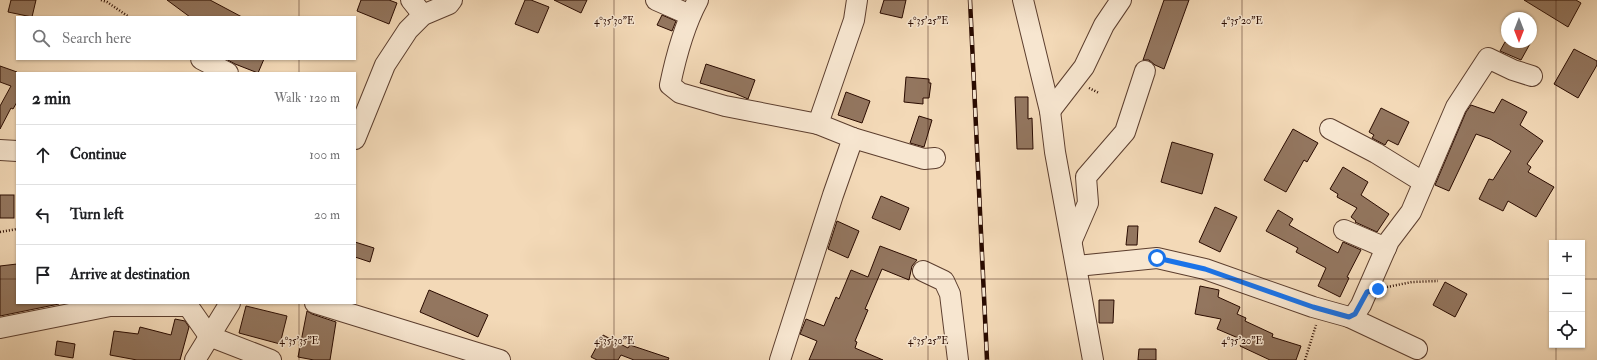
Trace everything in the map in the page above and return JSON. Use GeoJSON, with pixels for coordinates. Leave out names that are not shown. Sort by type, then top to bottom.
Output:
{"type":"FeatureCollection","features":[{"type":"Feature","properties":{"kind":"street"},"geometry":{"type":"LineString","coordinates":[[356,137],[385,66],[408,30],[417,8],[449,4],[452,0]]}},
{"type":"Feature","properties":{"kind":"street"},"geometry":{"type":"LineString","coordinates":[[656,0],[694,8],[673,68],[670,85],[680,93],[726,106],[818,124],[853,138],[924,159],[935,158]]}},
{"type":"Feature","properties":{"kind":"street"},"geometry":{"type":"LineString","coordinates":[[818,124],[854,20],[857,0]]}},
{"type":"Feature","properties":{"kind":"street"},"geometry":{"type":"LineString","coordinates":[[1023,0],[1050,111],[1055,152],[1093,360]]}},
{"type":"Feature","properties":{"kind":"street"},"geometry":{"type":"LineString","coordinates":[[1050,111],[1084,67],[1104,25],[1121,0]]}},
{"type":"Feature","properties":{"kind":"street"},"geometry":{"type":"LineString","coordinates":[[1349,317],[1355,314],[1367,292],[1389,241],[1411,212],[1456,107],[1488,58],[1514,70],[1532,76]]}},
{"type":"Feature","properties":{"kind":"street"},"geometry":{"type":"LineString","coordinates":[[203,60],[226,72]]}},
{"type":"Feature","properties":{"kind":"street"},"geometry":{"type":"LineString","coordinates":[[1072,240],[1088,203],[1086,177],[1125,132],[1145,71]]}},
{"type":"Feature","properties":{"kind":"street"},"geometry":{"type":"LineString","coordinates":[[1330,129],[1376,153],[1423,182]]}},
{"type":"Feature","properties":{"kind":"street"},"geometry":{"type":"LineString","coordinates":[[780,360],[853,138]]}},
{"type":"Feature","properties":{"kind":"street"},"geometry":{"type":"LineString","coordinates":[[0,150],[16,151]]}},
{"type":"Feature","properties":{"kind":"street"},"geometry":{"type":"LineString","coordinates":[[1344,230],[1386,248]]}},
{"type":"Feature","properties":{"kind":"street"},"geometry":{"type":"LineString","coordinates":[[1076,266],[1157,258],[1205,269],[1349,317],[1417,349]]}},
{"type":"Feature","properties":{"kind":"street"},"geometry":{"type":"LineString","coordinates":[[923,272],[944,281],[950,294],[958,360]]}},
{"type":"Feature","properties":{"kind":"street"},"geometry":{"type":"LineString","coordinates":[[0,328],[110,306],[186,304],[197,317],[209,336],[271,360]]}},
{"type":"Feature","properties":{"kind":"street"},"geometry":{"type":"LineString","coordinates":[[195,360],[229,304]]}},
{"type":"Feature","properties":{"kind":"street"},"geometry":{"type":"LineString","coordinates":[[318,304],[500,360]]}},
{"type":"Feature","properties":{"kind":"path"},"geometry":{"type":"LineString","coordinates":[[101,0],[107,2],[128,16]]}},
{"type":"Feature","properties":{"kind":"path"},"geometry":{"type":"LineString","coordinates":[[0,232],[16,229]]}},
{"type":"Feature","properties":{"kind":"path"},"geometry":{"type":"LineString","coordinates":[[1367,292],[1412,282],[1438,281]]}},
{"type":"Feature","properties":{"kind":"path"},"geometry":{"type":"LineString","coordinates":[[1305,360],[1305,354],[1322,309]]}},
{"type":"Feature","properties":{"kind":"building"},"geometry":{"type":"Polygon","coordinates":[[[11,0],[36,0],[32,16],[8,12],[11,0]]]}},
{"type":"Feature","properties":{"kind":"building"},"geometry":{"type":"Polygon","coordinates":[[[167,0],[210,0],[240,16],[189,16],[167,0]]]}},
{"type":"Feature","properties":{"kind":"building"},"geometry":{"type":"Polygon","coordinates":[[[361,0],[389,0],[397,3],[389,24],[357,11],[361,0]]]}},
{"type":"Feature","properties":{"kind":"building"},"geometry":{"type":"Polygon","coordinates":[[[525,0],[531,0],[549,7],[538,33],[515,24],[525,0]]]}},
{"type":"Feature","properties":{"kind":"building"},"geometry":{"type":"Polygon","coordinates":[[[554,0],[587,0],[581,13],[554,0]]]}},
{"type":"Feature","properties":{"kind":"building"},"geometry":{"type":"Polygon","coordinates":[[[884,0],[906,0],[902,18],[880,13],[884,0]]]}},
{"type":"Feature","properties":{"kind":"building"},"geometry":{"type":"Polygon","coordinates":[[[1164,0],[1189,0],[1164,69],[1155,65],[1149,60],[1143,60],[1164,0]]]}},
{"type":"Feature","properties":{"kind":"building"},"geometry":{"type":"Polygon","coordinates":[[[1524,0],[1576,0],[1581,3],[1568,27],[1524,0]]]}},
{"type":"Feature","properties":{"kind":"building"},"geometry":{"type":"Polygon","coordinates":[[[662,15],[676,21],[672,31],[657,25],[662,15]]]}},
{"type":"Feature","properties":{"kind":"building"},"geometry":{"type":"Polygon","coordinates":[[[1502,48],[1528,48],[1521,60],[1500,51],[1502,48]]]}},
{"type":"Feature","properties":{"kind":"building"},"geometry":{"type":"Polygon","coordinates":[[[1574,49],[1597,61],[1597,65],[1578,98],[1554,84],[1574,49]]]}},
{"type":"Feature","properties":{"kind":"building"},"geometry":{"type":"Polygon","coordinates":[[[228,60],[264,60],[258,72],[228,60]]]}},
{"type":"Feature","properties":{"kind":"building"},"geometry":{"type":"Polygon","coordinates":[[[706,64],[755,80],[748,99],[734,93],[700,83],[706,64]]]}},
{"type":"Feature","properties":{"kind":"building"},"geometry":{"type":"Polygon","coordinates":[[[0,66],[17,72],[16,104],[13,109],[11,108],[0,129],[0,106],[11,86],[0,82],[0,66]]]}},
{"type":"Feature","properties":{"kind":"building"},"geometry":{"type":"Polygon","coordinates":[[[906,77],[929,79],[929,83],[931,83],[929,98],[923,98],[923,104],[904,102],[906,77]]]}},
{"type":"Feature","properties":{"kind":"building"},"geometry":{"type":"Polygon","coordinates":[[[846,92],[870,101],[862,123],[838,115],[846,92]]]}},
{"type":"Feature","properties":{"kind":"building"},"geometry":{"type":"Polygon","coordinates":[[[1015,97],[1028,97],[1028,119],[1032,118],[1033,149],[1017,149],[1015,97]]]}},
{"type":"Feature","properties":{"kind":"building"},"geometry":{"type":"Polygon","coordinates":[[[1502,99],[1527,112],[1520,125],[1543,141],[1527,164],[1531,167],[1528,172],[1554,187],[1536,217],[1508,201],[1503,211],[1479,199],[1489,179],[1493,180],[1511,151],[1490,139],[1476,134],[1449,191],[1435,185],[1466,112],[1471,105],[1494,113],[1502,99]]]}},
{"type":"Feature","properties":{"kind":"building"},"geometry":{"type":"Polygon","coordinates":[[[1381,108],[1409,122],[1398,145],[1388,140],[1385,145],[1372,138],[1374,135],[1369,132],[1381,108]]]}},
{"type":"Feature","properties":{"kind":"building"},"geometry":{"type":"Polygon","coordinates":[[[919,116],[932,120],[924,147],[910,143],[919,116]]]}},
{"type":"Feature","properties":{"kind":"building"},"geometry":{"type":"Polygon","coordinates":[[[1293,129],[1318,143],[1307,162],[1304,160],[1286,192],[1264,180],[1293,129]]]}},
{"type":"Feature","properties":{"kind":"building"},"geometry":{"type":"Polygon","coordinates":[[[1172,142],[1213,154],[1202,194],[1161,182],[1172,142]]]}},
{"type":"Feature","properties":{"kind":"building"},"geometry":{"type":"Polygon","coordinates":[[[1343,167],[1368,182],[1361,195],[1389,214],[1377,232],[1355,222],[1356,221],[1351,217],[1357,208],[1337,197],[1338,194],[1330,189],[1343,167]]]}},
{"type":"Feature","properties":{"kind":"building"},"geometry":{"type":"Polygon","coordinates":[[[0,195],[14,195],[14,218],[0,218],[0,195]]]}},
{"type":"Feature","properties":{"kind":"building"},"geometry":{"type":"Polygon","coordinates":[[[881,196],[909,208],[900,230],[872,218],[881,196]]]}},
{"type":"Feature","properties":{"kind":"building"},"geometry":{"type":"Polygon","coordinates":[[[1215,207],[1237,217],[1220,252],[1199,242],[1215,207]]]}},
{"type":"Feature","properties":{"kind":"building"},"geometry":{"type":"Polygon","coordinates":[[[1278,210],[1293,219],[1289,225],[1338,253],[1343,242],[1361,250],[1347,277],[1349,278],[1340,297],[1318,286],[1326,268],[1296,252],[1298,248],[1266,231],[1278,210]]]}},
{"type":"Feature","properties":{"kind":"building"},"geometry":{"type":"Polygon","coordinates":[[[837,221],[859,231],[848,258],[828,249],[837,221]]]}},
{"type":"Feature","properties":{"kind":"building"},"geometry":{"type":"Polygon","coordinates":[[[1128,226],[1138,226],[1137,245],[1126,245],[1128,226]]]}},
{"type":"Feature","properties":{"kind":"building"},"geometry":{"type":"Polygon","coordinates":[[[356,242],[374,248],[370,262],[356,257],[356,242]]]}},
{"type":"Feature","properties":{"kind":"building"},"geometry":{"type":"Polygon","coordinates":[[[880,246],[917,260],[912,266],[909,280],[882,269],[865,309],[868,310],[855,341],[857,342],[855,348],[883,360],[809,360],[817,341],[800,334],[806,319],[824,326],[836,297],[839,299],[851,270],[868,277],[880,246]]]}},
{"type":"Feature","properties":{"kind":"building"},"geometry":{"type":"Polygon","coordinates":[[[16,264],[16,304],[59,304],[0,316],[0,266],[16,264]]]}},
{"type":"Feature","properties":{"kind":"building"},"geometry":{"type":"Polygon","coordinates":[[[1445,282],[1467,294],[1455,317],[1433,305],[1445,282]]]}},
{"type":"Feature","properties":{"kind":"building"},"geometry":{"type":"Polygon","coordinates":[[[1200,286],[1219,290],[1218,297],[1240,307],[1237,314],[1246,318],[1245,321],[1273,334],[1272,337],[1301,346],[1296,360],[1270,360],[1240,346],[1243,340],[1217,329],[1221,319],[1195,314],[1200,286]]]}},
{"type":"Feature","properties":{"kind":"building"},"geometry":{"type":"Polygon","coordinates":[[[429,290],[488,315],[478,337],[420,312],[429,290]]]}},
{"type":"Feature","properties":{"kind":"building"},"geometry":{"type":"Polygon","coordinates":[[[1099,300],[1114,300],[1113,323],[1099,323],[1099,300]]]}},
{"type":"Feature","properties":{"kind":"building"},"geometry":{"type":"Polygon","coordinates":[[[246,306],[287,316],[280,344],[239,333],[246,306]]]}},
{"type":"Feature","properties":{"kind":"building"},"geometry":{"type":"Polygon","coordinates":[[[307,311],[336,322],[330,360],[314,360],[298,357],[307,311]]]}},
{"type":"Feature","properties":{"kind":"building"},"geometry":{"type":"Polygon","coordinates":[[[175,319],[185,321],[189,327],[180,360],[137,360],[110,355],[114,331],[138,334],[140,327],[171,335],[175,319]]]}},
{"type":"Feature","properties":{"kind":"building"},"geometry":{"type":"Polygon","coordinates":[[[603,335],[628,348],[630,345],[669,358],[668,360],[634,360],[621,355],[618,360],[597,360],[591,357],[603,335]]]}},
{"type":"Feature","properties":{"kind":"building"},"geometry":{"type":"Polygon","coordinates":[[[57,341],[75,344],[73,358],[55,355],[57,341]]]}},
{"type":"Feature","properties":{"kind":"building"},"geometry":{"type":"Polygon","coordinates":[[[1139,349],[1156,349],[1156,360],[1138,360],[1139,349]]]}},
{"type":"Feature","properties":{"kind":"railway"},"geometry":{"type":"LineString","coordinates":[[970,0],[987,360]]}},
{"type":"Feature","properties":{"kind":"route"},"geometry":{"type":"LineString","coordinates":[[1157,258],[1205,269],[1313,307],[1349,317],[1355,314],[1367,292],[1378,289]]}}]}
